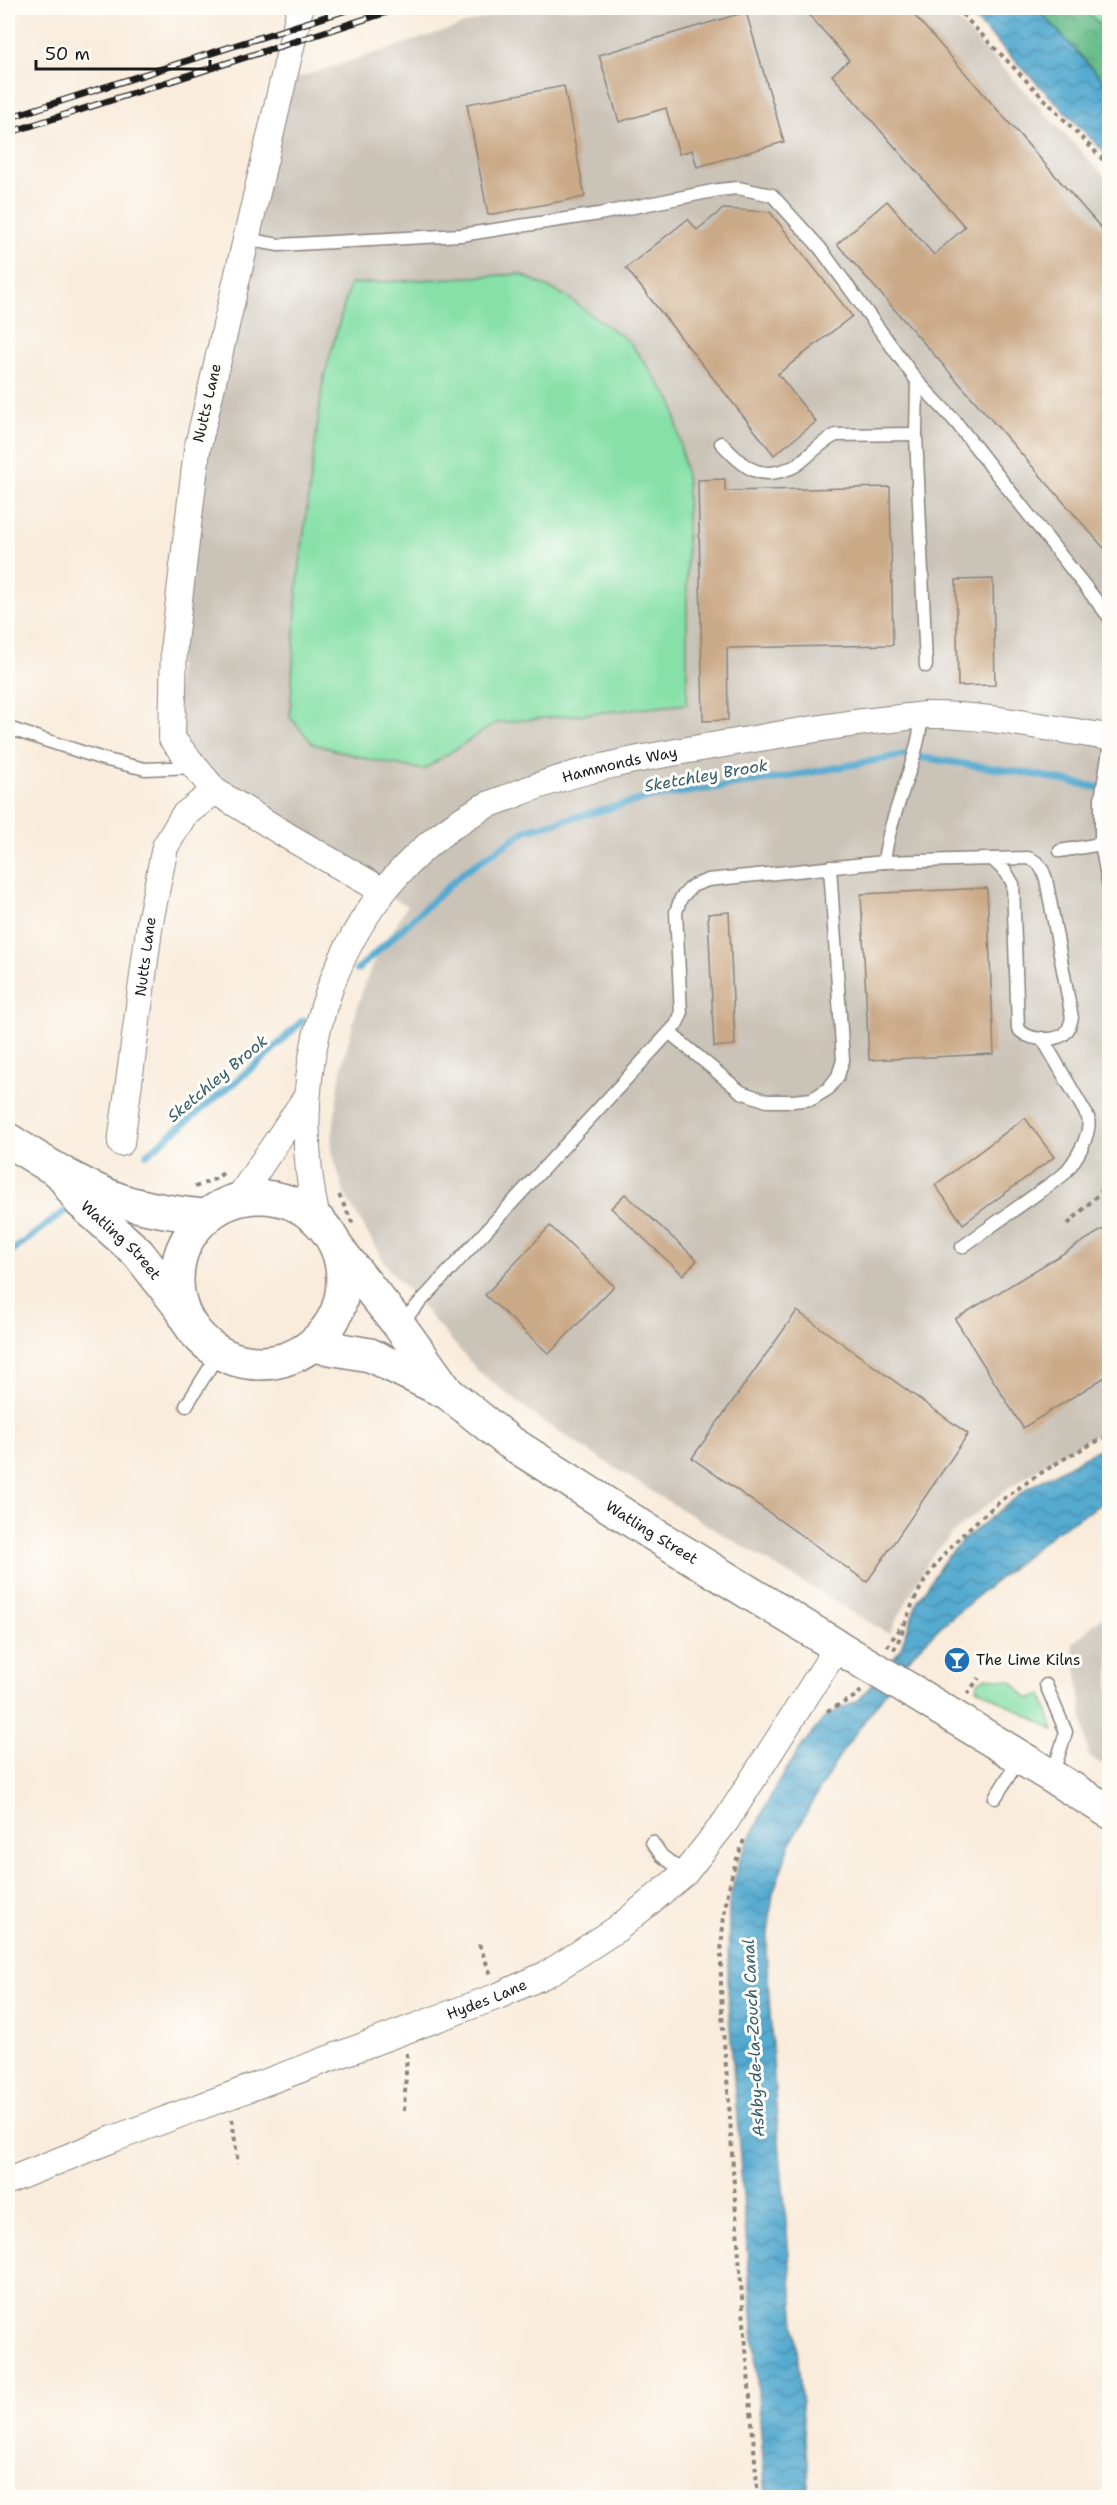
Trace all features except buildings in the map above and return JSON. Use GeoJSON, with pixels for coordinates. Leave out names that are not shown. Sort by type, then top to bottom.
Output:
{"type":"FeatureCollection","features":[{"type":"Feature","properties":{"kind":"highway","name":"Watling Street"},"geometry":{"type":"LineString","coordinates":[[8,1140],[60,1172],[130,1203],[176,1213],[205,1216]]}},
{"type":"Feature","properties":{"kind":"highway","name":"Watling Street"},"geometry":{"type":"LineString","coordinates":[[60,1172],[80,1201],[138,1252],[181,1308]]}},
{"type":"Feature","properties":{"kind":"highway"},"geometry":{"type":"LineString","coordinates":[[266,1196],[294,1203],[317,1219],[329,1232],[337,1248],[343,1274],[341,1300],[330,1325],[312,1345],[291,1357],[267,1363],[242,1361],[219,1353],[203,1341],[190,1326],[181,1308],[176,1284],[178,1259],[188,1235],[205,1216],[238,1198],[266,1196]]}},
{"type":"Feature","properties":{"kind":"highway","name":"Watling Street"},"geometry":{"type":"LineString","coordinates":[[337,1248],[399,1325],[448,1393]]}},
{"type":"Feature","properties":{"kind":"highway","name":"Watling Street"},"geometry":{"type":"LineString","coordinates":[[312,1345],[370,1356],[448,1393],[508,1441],[650,1532],[1020,1758]]}},
{"type":"Feature","properties":{"kind":"highway"},"geometry":{"type":"LineString","coordinates":[[1020,1758],[1110,1812]]}},
{"type":"Feature","properties":{"kind":"street","name":"Nutts Lane"},"geometry":{"type":"LineString","coordinates":[[300,8],[196,450],[174,642],[172,739],[215,790],[291,838],[383,891]]}},
{"type":"Feature","properties":{"kind":"street","name":"Hammonds Way"},"geometry":{"type":"LineString","coordinates":[[317,1219],[307,1160],[307,1096],[320,1018],[337,966],[356,931],[383,891],[421,850],[478,809],[543,782],[600,768],[702,747],[856,723],[921,727],[1002,721],[1109,746]]}},
{"type":"Feature","properties":{"kind":"street","name":"Nutts Lane"},"geometry":{"type":"LineString","coordinates":[[121,1143],[150,922],[165,847],[184,815],[215,790]]}},
{"type":"Feature","properties":{"kind":"street","name":"Hammonds Way"},"geometry":{"type":"LineString","coordinates":[[238,1198],[307,1096]]}},
{"type":"Feature","properties":{"kind":"street","name":"Hydes Lane"},"geometry":{"type":"LineString","coordinates":[[8,2181],[113,2139],[226,2099],[498,1996],[549,1972],[617,1929],[684,1873],[726,1821],[863,1664]]}},
{"type":"Feature","properties":{"kind":"lane"},"geometry":{"type":"LineString","coordinates":[[245,239],[279,245],[461,235],[652,205],[718,190],[738,188],[772,195],[820,248],[917,381],[954,421],[1110,618]]}},
{"type":"Feature","properties":{"kind":"lane"},"geometry":{"type":"LineString","coordinates":[[917,381],[916,434],[926,666]]}},
{"type":"Feature","properties":{"kind":"lane"},"geometry":{"type":"LineString","coordinates":[[722,443],[739,463],[756,472],[773,474],[796,466],[825,440],[836,435],[916,434]]}},
{"type":"Feature","properties":{"kind":"lane"},"geometry":{"type":"LineString","coordinates":[[884,862],[888,834],[921,727]]}},
{"type":"Feature","properties":{"kind":"lane"},"geometry":{"type":"LineString","coordinates":[[8,728],[103,759],[145,769],[195,767]]}},
{"type":"Feature","properties":{"kind":"lane"},"geometry":{"type":"LineString","coordinates":[[1109,746],[1101,799],[1101,844],[1110,893]]}},
{"type":"Feature","properties":{"kind":"lane"},"geometry":{"type":"LineString","coordinates":[[1060,852],[1101,844]]}},
{"type":"Feature","properties":{"kind":"lane"},"geometry":{"type":"LineString","coordinates":[[399,1325],[670,1033],[681,1015],[676,912],[681,898],[692,886],[726,877],[884,862],[992,859],[1028,858],[1036,860],[1042,867],[1046,879],[1072,1018],[1064,1034],[1042,1038],[1022,1034],[1018,1028],[1013,884],[1006,872],[992,859]]}},
{"type":"Feature","properties":{"kind":"lane"},"geometry":{"type":"LineString","coordinates":[[670,1033],[741,1092],[767,1101],[793,1101],[812,1099],[828,1089],[838,1076],[843,1060],[830,867]]}},
{"type":"Feature","properties":{"kind":"lane"},"geometry":{"type":"LineString","coordinates":[[962,1247],[1063,1175],[1074,1160],[1086,1133],[1089,1124],[1088,1117],[1042,1038]]}},
{"type":"Feature","properties":{"kind":"lane"},"geometry":{"type":"LineString","coordinates":[[186,1406],[219,1353]]}},
{"type":"Feature","properties":{"kind":"lane"},"geometry":{"type":"LineString","coordinates":[[1046,1685],[1066,1732],[1052,1777]]}},
{"type":"Feature","properties":{"kind":"lane"},"geometry":{"type":"LineString","coordinates":[[995,1798],[1020,1758]]}},
{"type":"Feature","properties":{"kind":"lane"},"geometry":{"type":"LineString","coordinates":[[652,1842],[662,1856],[684,1873]]}},
{"type":"Feature","properties":{"kind":"path"},"geometry":{"type":"LineString","coordinates":[[956,8],[1110,167]]}},
{"type":"Feature","properties":{"kind":"path"},"geometry":{"type":"LineString","coordinates":[[1068,1224],[1106,1187],[1110,1177]]}},
{"type":"Feature","properties":{"kind":"path"},"geometry":{"type":"LineString","coordinates":[[890,1642],[939,1560],[964,1532],[1008,1497],[1063,1460],[1110,1435]]}},
{"type":"Feature","properties":{"kind":"path"},"geometry":{"type":"LineString","coordinates":[[819,1716],[856,1696],[863,1664],[901,1637],[905,1620]]}},
{"type":"Feature","properties":{"kind":"path"},"geometry":{"type":"LineString","coordinates":[[966,1696],[980,1677]]}},
{"type":"Feature","properties":{"kind":"path"},"geometry":{"type":"LineString","coordinates":[[746,1835],[732,1872],[723,1914],[722,2026],[758,2498]]}},
{"type":"Feature","properties":{"kind":"path"},"geometry":{"type":"LineString","coordinates":[[479,1944],[498,1996]]}},
{"type":"Feature","properties":{"kind":"path"},"geometry":{"type":"LineString","coordinates":[[402,2032],[407,2055],[404,2111]]}},
{"type":"Feature","properties":{"kind":"path"},"geometry":{"type":"LineString","coordinates":[[226,2099],[233,2122],[238,2164]]}},
{"type":"Feature","properties":{"kind":"shaded area"},"geometry":{"type":"Polygon","coordinates":[[[515,8],[946,8],[1109,181],[1109,1428],[1059,1455],[1004,1491],[955,1531],[931,1557],[889,1634],[659,1496],[542,1421],[478,1371],[388,1268],[344,1193],[331,1147],[341,1069],[362,991],[371,968],[407,906],[291,838],[172,739],[196,450],[282,83],[515,8]]]}},
{"type":"Feature","properties":{"kind":"shaded area"},"geometry":{"type":"Polygon","coordinates":[[[1109,1611],[1109,1768],[1088,1756],[1073,1643],[1109,1611]]]}},
{"type":"Feature","properties":{"kind":"green space"},"geometry":{"type":"Polygon","coordinates":[[[1037,8],[1084,8],[1109,35],[1109,87],[1037,8]]]}},
{"type":"Feature","properties":{"kind":"green space"},"geometry":{"type":"Polygon","coordinates":[[[1084,8],[1109,8],[1109,35],[1084,8]]]}},
{"type":"Feature","properties":{"kind":"green space"},"geometry":{"type":"Polygon","coordinates":[[[520,274],[564,295],[630,342],[673,403],[687,482],[687,704],[496,723],[423,770],[367,759],[313,744],[290,717],[297,588],[323,381],[350,284],[520,274]]]}},
{"type":"Feature","properties":{"kind":"green space"},"geometry":{"type":"Polygon","coordinates":[[[987,1677],[1012,1681],[1028,1699],[1042,1694],[1054,1730],[976,1688],[979,1681],[987,1677]]]}},
{"type":"Feature","properties":{"kind":"water"},"geometry":{"type":"Polygon","coordinates":[[[964,8],[1037,8],[1109,87],[1109,157],[964,8]]]}},
{"type":"Feature","properties":{"kind":"water","name":"Ashby-de-la-Zouch Canal"},"geometry":{"type":"Polygon","coordinates":[[[1109,1443],[1109,1499],[1055,1532],[940,1627],[912,1655],[840,1755],[811,1804],[790,1845],[773,1893],[766,1950],[776,2107],[810,2497],[766,2498],[728,2000],[729,1903],[739,1861],[774,1789],[801,1747],[825,1717],[859,1700],[900,1650],[918,1600],[944,1561],[963,1540],[1028,1488],[1109,1443]]]}},
{"type":"Feature","properties":{"kind":"waterway","name":"Sketchley Brook"},"geometry":{"type":"LineString","coordinates":[[357,970],[464,872],[527,830],[651,797],[781,778],[904,755],[1026,773],[1110,790]]}},
{"type":"Feature","properties":{"kind":"waterway","name":"Sketchley Brook"},"geometry":{"type":"LineString","coordinates":[[147,1154],[264,1058],[303,1020]]}},
{"type":"Feature","properties":{"kind":"waterway","name":"Sketchley Brook"},"geometry":{"type":"LineString","coordinates":[[8,1254],[69,1208]]}},
{"type":"Feature","properties":{"kind":"railway"},"geometry":{"type":"LineString","coordinates":[[8,118],[353,8]]}},
{"type":"Feature","properties":{"kind":"railway"},"geometry":{"type":"LineString","coordinates":[[8,133],[400,8]]}},
{"type":"Feature","properties":{"kind":"place","name":"The Lime Kilns"},"geometry":{"type":"Point","coordinates":[957,1660]}}]}
